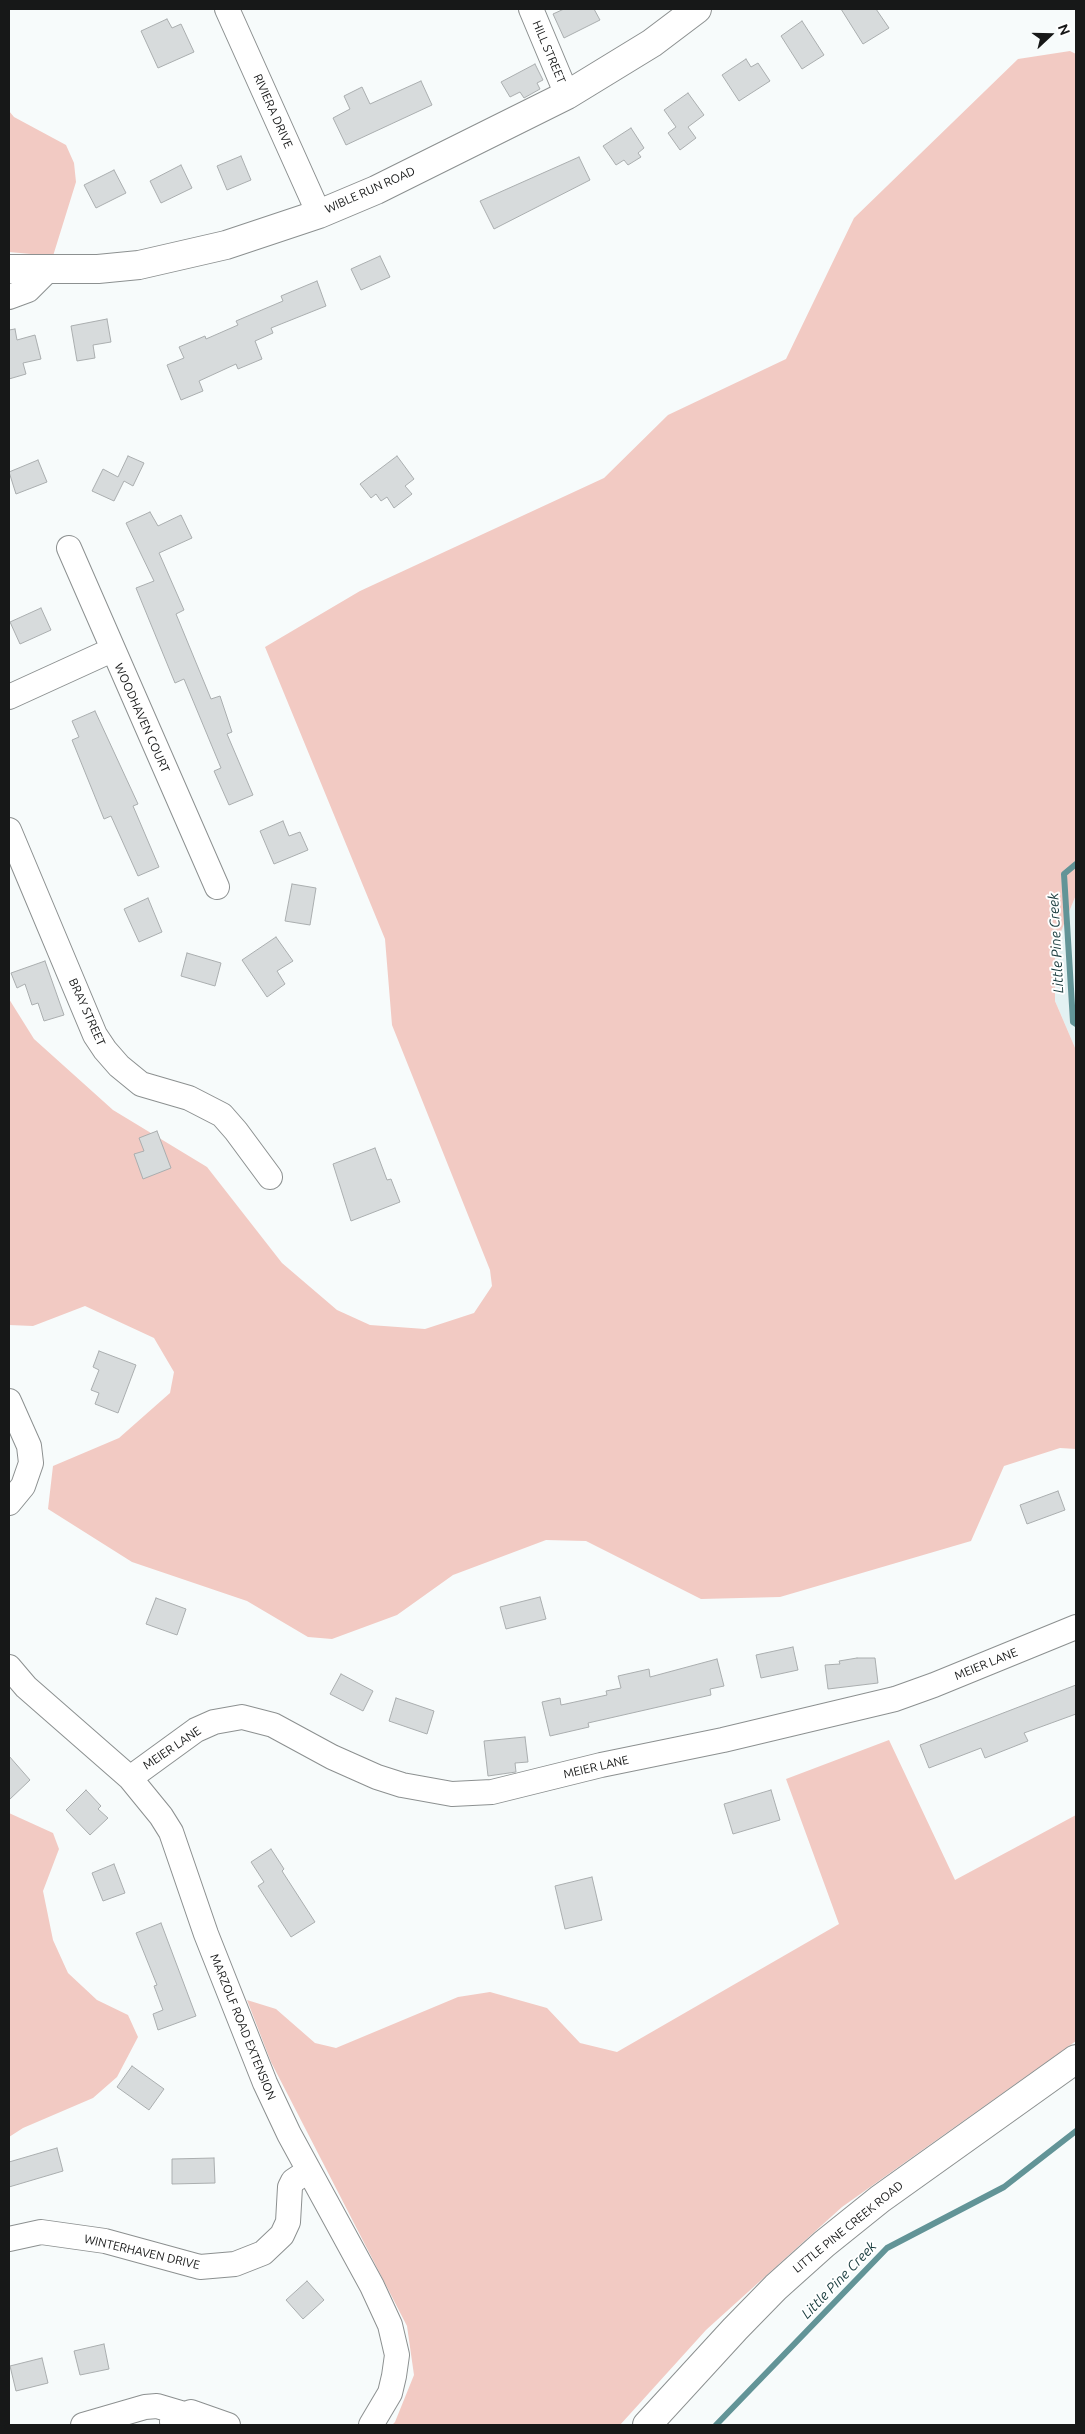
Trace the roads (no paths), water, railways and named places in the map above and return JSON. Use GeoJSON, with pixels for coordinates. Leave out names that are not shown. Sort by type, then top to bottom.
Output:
{"type":"FeatureCollection","features":[{"type":"Feature","properties":{"kind":"street","name":"RIVIERA DRIVE"},"geometry":{"type":"LineString","coordinates":[[227,9],[319,214]]}},
{"type":"Feature","properties":{"kind":"street","name":"HILL STREET"},"geometry":{"type":"LineString","coordinates":[[531,9],[567,95]]}},
{"type":"Feature","properties":{"kind":"street","name":"WIBLE RUN ROAD"},"geometry":{"type":"LineString","coordinates":[[9,269],[98,269],[172,258],[226,245],[319,214],[376,190],[567,95],[652,43],[697,9]]}},
{"type":"Feature","properties":{"kind":"street"},"geometry":{"type":"LineString","coordinates":[[9,297],[28,290],[48,270]]}},
{"type":"Feature","properties":{"kind":"street","name":"WOODHAVEN COURT"},"geometry":{"type":"LineString","coordinates":[[69,548],[217,887]]}},
{"type":"Feature","properties":{"kind":"street"},"geometry":{"type":"LineString","coordinates":[[9,697],[112,650]]}},
{"type":"Feature","properties":{"kind":"street","name":"BRAY STREET"},"geometry":{"type":"LineString","coordinates":[[9,830],[95,1035],[105,1050],[119,1066],[140,1084],[188,1098],[222,1115],[270,1177]]}},
{"type":"Feature","properties":{"kind":"street"},"geometry":{"type":"LineString","coordinates":[[9,1401],[29,1446],[31,1463],[23,1486],[9,1503]]}},
{"type":"Feature","properties":{"kind":"street","name":"MEIER LANE"},"geometry":{"type":"LineString","coordinates":[[130,1778],[196,1730],[214,1722],[242,1717],[273,1725],[332,1757],[376,1777],[402,1785],[452,1794],[492,1792],[601,1765],[732,1738],[895,1699],[1076,1627]]}},
{"type":"Feature","properties":{"kind":"street","name":"MARZOLF ROAD EXTENSION"},"geometry":{"type":"LineString","coordinates":[[9,1667],[39,1699],[130,1778],[161,1816],[171,1832],[206,1934],[265,2082],[308,2171],[372,2286],[395,2341],[397,2355],[392,2385],[381,2410],[371,2425]]}},
{"type":"Feature","properties":{"kind":"street","name":"LITTLE PINE CREEK ROAD"},"geometry":{"type":"LineString","coordinates":[[648,2425],[734,2329],[776,2287],[824,2244],[880,2199],[1076,2060]]}},
{"type":"Feature","properties":{"kind":"street","name":"WINTERHAVEN DRIVE"},"geometry":{"type":"LineString","coordinates":[[9,2239],[41,2232],[105,2241],[200,2267],[235,2264],[263,2253],[282,2235],[288,2222],[290,2187],[293,2181],[308,2171]]}},
{"type":"Feature","properties":{"kind":"street"},"geometry":{"type":"LineString","coordinates":[[82,2425],[145,2407],[157,2406],[177,2420],[191,2412],[228,2425]]}},
{"type":"Feature","properties":{"kind":"waterway","name":"Little Pine Creek"},"geometry":{"type":"LineString","coordinates":[[1076,864],[1064,874],[1073,1022],[1076,1024]]}},
{"type":"Feature","properties":{"kind":"waterway","name":"Little Pine Creek"},"geometry":{"type":"LineString","coordinates":[[716,2425],[887,2248],[1004,2187],[1076,2131]]}}]}
